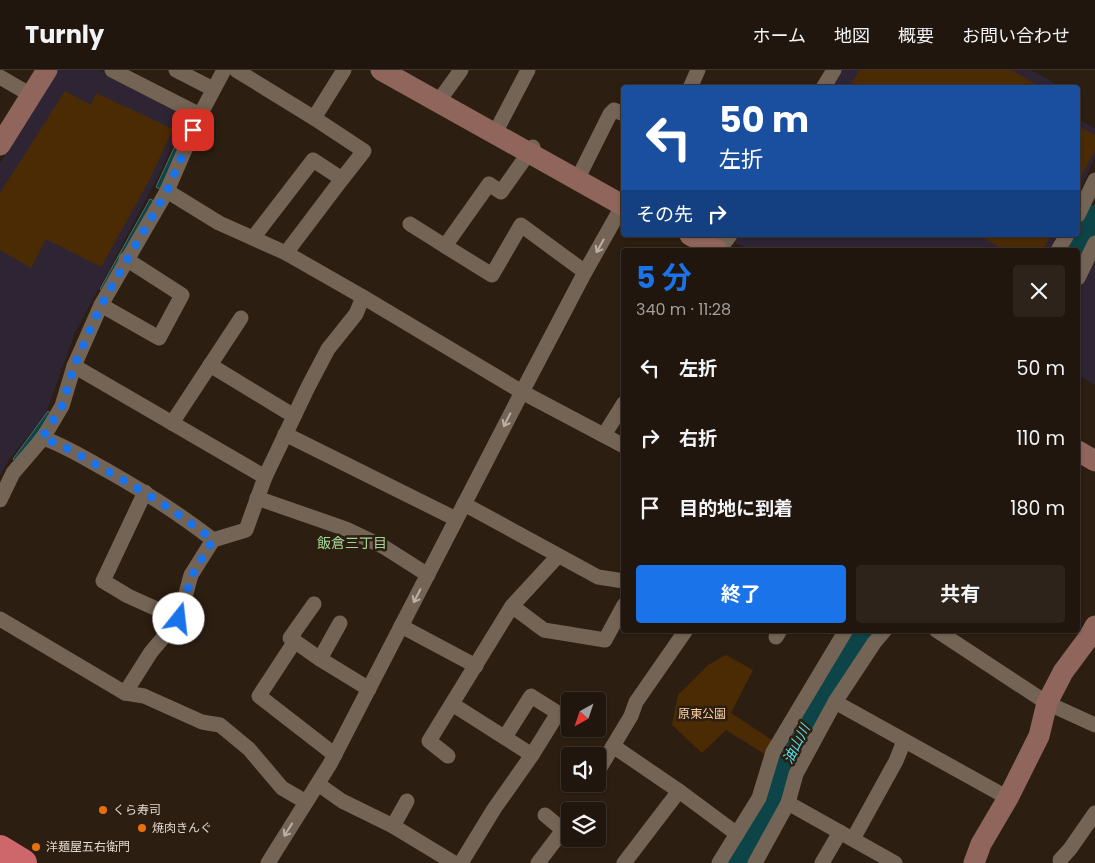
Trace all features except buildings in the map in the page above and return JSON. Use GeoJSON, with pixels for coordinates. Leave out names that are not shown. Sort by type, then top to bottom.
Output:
{"type":"FeatureCollection","features":[{"type":"Feature","properties":{"kind":"highway"},"geometry":{"type":"LineString","coordinates":[[0,849],[24,863]]}},
{"type":"Feature","properties":{"kind":"street"},"geometry":{"type":"LineString","coordinates":[[0,145],[46,70]]}},
{"type":"Feature","properties":{"kind":"street"},"geometry":{"type":"LineString","coordinates":[[112,70],[200,115]]}},
{"type":"Feature","properties":{"kind":"street"},"geometry":{"type":"LineString","coordinates":[[176,70],[213,89]]}},
{"type":"Feature","properties":{"kind":"street"},"geometry":{"type":"LineString","coordinates":[[0,500],[13,473],[42,438],[62,406],[74,366],[101,305],[167,191],[200,115],[224,70]]}},
{"type":"Feature","properties":{"kind":"street"},"geometry":{"type":"LineString","coordinates":[[236,70],[364,151],[286,253]]}},
{"type":"Feature","properties":{"kind":"street"},"geometry":{"type":"LineString","coordinates":[[314,118],[344,70]]}},
{"type":"Feature","properties":{"kind":"street"},"geometry":{"type":"LineString","coordinates":[[381,70],[440,99],[621,202]]}},
{"type":"Feature","properties":{"kind":"street"},"geometry":{"type":"LineString","coordinates":[[398,70],[440,99]]}},
{"type":"Feature","properties":{"kind":"street"},"geometry":{"type":"LineString","coordinates":[[440,99],[461,70]]}},
{"type":"Feature","properties":{"kind":"street"},"geometry":{"type":"LineString","coordinates":[[496,130],[528,70]]}},
{"type":"Feature","properties":{"kind":"street"},"geometry":{"type":"LineString","coordinates":[[691,85],[698,70]]}},
{"type":"Feature","properties":{"kind":"street"},"geometry":{"type":"LineString","coordinates":[[825,85],[834,70]]}},
{"type":"Feature","properties":{"kind":"street"},"geometry":{"type":"LineString","coordinates":[[0,77],[31,95]]}},
{"type":"Feature","properties":{"kind":"street"},"geometry":{"type":"LineString","coordinates":[[578,176],[610,114],[614,110],[621,113]]}},
{"type":"Feature","properties":{"kind":"street"},"geometry":{"type":"LineString","coordinates":[[445,246],[489,184],[501,192],[531,149]]}},
{"type":"Feature","properties":{"kind":"street"},"geometry":{"type":"LineString","coordinates":[[253,238],[313,160],[342,179]]}},
{"type":"Feature","properties":{"kind":"street"},"geometry":{"type":"LineString","coordinates":[[1080,211],[1095,180]]}},
{"type":"Feature","properties":{"kind":"street"},"geometry":{"type":"LineString","coordinates":[[167,191],[219,223],[286,253],[522,392],[621,444]]}},
{"type":"Feature","properties":{"kind":"street"},"geometry":{"type":"LineString","coordinates":[[268,863],[335,755],[522,392],[621,207]]}},
{"type":"Feature","properties":{"kind":"street"},"geometry":{"type":"LineString","coordinates":[[410,224],[492,275],[521,225],[585,272]]}},
{"type":"Feature","properties":{"kind":"street"},"geometry":{"type":"LineString","coordinates":[[720,248],[728,237]]}},
{"type":"Feature","properties":{"kind":"street"},"geometry":{"type":"LineString","coordinates":[[1059,248],[1066,237]]}},
{"type":"Feature","properties":{"kind":"street"},"geometry":{"type":"LineString","coordinates":[[687,239],[712,248]]}},
{"type":"Feature","properties":{"kind":"street"},"geometry":{"type":"LineString","coordinates":[[1080,274],[1095,243]]}},
{"type":"Feature","properties":{"kind":"street"},"geometry":{"type":"LineString","coordinates":[[101,305],[158,338],[182,295],[126,259]]}},
{"type":"Feature","properties":{"kind":"street"},"geometry":{"type":"LineString","coordinates":[[125,693],[151,652],[179,619],[192,575],[213,540],[246,530],[265,477],[294,416],[328,349],[356,314],[363,297]]}},
{"type":"Feature","properties":{"kind":"street"},"geometry":{"type":"LineString","coordinates":[[172,423],[241,318]]}},
{"type":"Feature","properties":{"kind":"street"},"geometry":{"type":"LineString","coordinates":[[210,365],[294,416]]}},
{"type":"Feature","properties":{"kind":"street"},"geometry":{"type":"LineString","coordinates":[[74,366],[265,477]]}},
{"type":"Feature","properties":{"kind":"street"},"geometry":{"type":"LineString","coordinates":[[604,435],[621,407]]}},
{"type":"Feature","properties":{"kind":"street"},"geometry":{"type":"LineString","coordinates":[[285,434],[456,519]]}},
{"type":"Feature","properties":{"kind":"street"},"geometry":{"type":"LineString","coordinates":[[42,438],[61,445],[145,492],[185,518],[213,540]]}},
{"type":"Feature","properties":{"kind":"street"},"geometry":{"type":"LineString","coordinates":[[1080,452],[1095,461]]}},
{"type":"Feature","properties":{"kind":"street"},"geometry":{"type":"LineString","coordinates":[[1080,461],[1095,470]]}},
{"type":"Feature","properties":{"kind":"street"},"geometry":{"type":"LineString","coordinates":[[145,492],[104,580],[128,596],[179,619]]}},
{"type":"Feature","properties":{"kind":"street"},"geometry":{"type":"LineString","coordinates":[[257,498],[346,529],[384,547],[428,575]]}},
{"type":"Feature","properties":{"kind":"street"},"geometry":{"type":"LineString","coordinates":[[464,504],[598,577],[621,581]]}},
{"type":"Feature","properties":{"kind":"street"},"geometry":{"type":"LineString","coordinates":[[448,756],[429,741],[512,606],[558,556]]}},
{"type":"Feature","properties":{"kind":"street"},"geometry":{"type":"LineString","coordinates":[[314,604],[290,638],[369,689]]}},
{"type":"Feature","properties":{"kind":"street"},"geometry":{"type":"LineString","coordinates":[[512,606],[544,630],[605,640],[621,611]]}},
{"type":"Feature","properties":{"kind":"street"},"geometry":{"type":"LineString","coordinates":[[0,619],[125,693],[144,696],[202,722],[220,725],[249,749],[282,788],[306,802]]}},
{"type":"Feature","properties":{"kind":"street"},"geometry":{"type":"LineString","coordinates":[[320,659],[340,623]]}},
{"type":"Feature","properties":{"kind":"street"},"geometry":{"type":"LineString","coordinates":[[401,626],[476,666]]}},
{"type":"Feature","properties":{"kind":"street"},"geometry":{"type":"LineString","coordinates":[[974,863],[982,844],[1008,798],[1039,736],[1047,703],[1063,672],[1095,626]]}},
{"type":"Feature","properties":{"kind":"street"},"geometry":{"type":"LineString","coordinates":[[606,758],[631,716],[636,702],[684,633]]}},
{"type":"Feature","properties":{"kind":"street"},"geometry":{"type":"LineString","coordinates":[[719,863],[759,798],[773,752],[844,633]]}},
{"type":"Feature","properties":{"kind":"street"},"geometry":{"type":"LineString","coordinates":[[755,863],[788,803],[796,774],[835,702],[882,633]]}},
{"type":"Feature","properties":{"kind":"street"},"geometry":{"type":"LineString","coordinates":[[941,633],[1047,703],[1095,725]]}},
{"type":"Feature","properties":{"kind":"street"},"geometry":{"type":"LineString","coordinates":[[295,641],[259,696],[335,755]]}},
{"type":"Feature","properties":{"kind":"street"},"geometry":{"type":"LineString","coordinates":[[461,863],[494,808],[532,755],[558,713],[531,696],[505,737]]}},
{"type":"Feature","properties":{"kind":"street"},"geometry":{"type":"LineString","coordinates":[[835,702],[1008,798]]}},
{"type":"Feature","properties":{"kind":"street"},"geometry":{"type":"LineString","coordinates":[[452,704],[532,755]]}},
{"type":"Feature","properties":{"kind":"street"},"geometry":{"type":"LineString","coordinates":[[822,863],[847,836],[896,761],[904,741]]}},
{"type":"Feature","properties":{"kind":"street"},"geometry":{"type":"LineString","coordinates":[[613,746],[737,834]]}},
{"type":"Feature","properties":{"kind":"street"},"geometry":{"type":"LineString","coordinates":[[318,784],[342,802],[393,826],[454,863]]}},
{"type":"Feature","properties":{"kind":"street"},"geometry":{"type":"LineString","coordinates":[[624,863],[679,791]]}},
{"type":"Feature","properties":{"kind":"street"},"geometry":{"type":"LineString","coordinates":[[393,826],[407,801]]}},
{"type":"Feature","properties":{"kind":"street"},"geometry":{"type":"LineString","coordinates":[[788,803],[895,863]]}},
{"type":"Feature","properties":{"kind":"street"},"geometry":{"type":"LineString","coordinates":[[1060,860],[1070,850],[1095,813]]}},
{"type":"Feature","properties":{"kind":"street"},"geometry":{"type":"LineString","coordinates":[[538,863],[563,830],[545,815]]}},
{"type":"Feature","properties":{"kind":"shaded area"},"geometry":{"type":"Polygon","coordinates":[[[57,70],[99,70],[185,116],[158,177],[75,333],[46,413],[9,460],[0,475],[0,163],[57,70]]]}},
{"type":"Feature","properties":{"kind":"shaded area"},"geometry":{"type":"Polygon","coordinates":[[[840,70],[1031,70],[1058,85],[832,85],[840,70]]]}},
{"type":"Feature","properties":{"kind":"shaded area"},"geometry":{"type":"Polygon","coordinates":[[[1080,120],[1095,128],[1095,158],[1080,190],[1080,120]]]}},
{"type":"Feature","properties":{"kind":"shaded area"},"geometry":{"type":"Polygon","coordinates":[[[737,237],[1056,237],[1051,248],[745,248],[734,242],[737,237]]]}},
{"type":"Feature","properties":{"kind":"shaded area"},"geometry":{"type":"Polygon","coordinates":[[[1095,261],[1095,385],[1080,376],[1080,288],[1095,261]]]}},
{"type":"Feature","properties":{"kind":"green space"},"geometry":{"type":"Polygon","coordinates":[[[860,70],[1011,70],[1037,85],[850,85],[860,70]]]}},
{"type":"Feature","properties":{"kind":"green space"},"geometry":{"type":"Polygon","coordinates":[[[65,91],[91,105],[96,93],[173,129],[150,179],[101,267],[46,239],[31,268],[0,250],[0,193],[65,91]]]}},
{"type":"Feature","properties":{"kind":"green space"},"geometry":{"type":"Polygon","coordinates":[[[1080,127],[1095,135],[1095,150],[1080,179],[1080,127]]]}},
{"type":"Feature","properties":{"kind":"green space"},"geometry":{"type":"Polygon","coordinates":[[[982,237],[1050,237],[1044,248],[1001,248],[982,237]]]}},
{"type":"Feature","properties":{"kind":"green space","name":"原東公園"},"geometry":{"type":"Polygon","coordinates":[[[726,655],[753,670],[731,713],[775,742],[766,755],[726,730],[702,753],[672,725],[678,695],[708,665],[726,655]]]}},
{"type":"Feature","properties":{"kind":"water"},"geometry":{"type":"Polygon","coordinates":[[[188,118],[192,121],[160,189],[156,187],[188,118]]]}},
{"type":"Feature","properties":{"kind":"water"},"geometry":{"type":"Polygon","coordinates":[[[150,199],[154,201],[103,291],[100,289],[150,199]]]}},
{"type":"Feature","properties":{"kind":"water"},"geometry":{"type":"Polygon","coordinates":[[[48,411],[51,414],[16,462],[13,459],[48,411]]]}},
{"type":"Feature","properties":{"kind":"waterway","name":"油山川"},"geometry":{"type":"LineString","coordinates":[[1080,250],[1095,216]]}},
{"type":"Feature","properties":{"kind":"waterway","name":"油山川"},"geometry":{"type":"LineString","coordinates":[[738,863],[751,843],[775,796],[789,757],[824,692],[863,633]]}},
{"type":"Feature","properties":{"kind":"place","name":"くら寿司"},"geometry":{"type":"Point","coordinates":[103,810]}},
{"type":"Feature","properties":{"kind":"place","name":"焼肉きんぐ"},"geometry":{"type":"Point","coordinates":[142,828]}},
{"type":"Feature","properties":{"kind":"place","name":"洋麺屋五右衛門"},"geometry":{"type":"Point","coordinates":[36,847]}},
{"type":"Feature","properties":{"kind":"district","name":"飯倉三丁目"},"geometry":{"type":"Point","coordinates":[352,543]}},
{"type":"Feature","properties":{"kind":"route"},"geometry":{"type":"LineString","coordinates":[[179,619],[192,575],[213,540],[185,518],[145,492],[61,445],[42,438],[62,406],[74,366],[101,305],[167,191],[193,130]]}}]}
